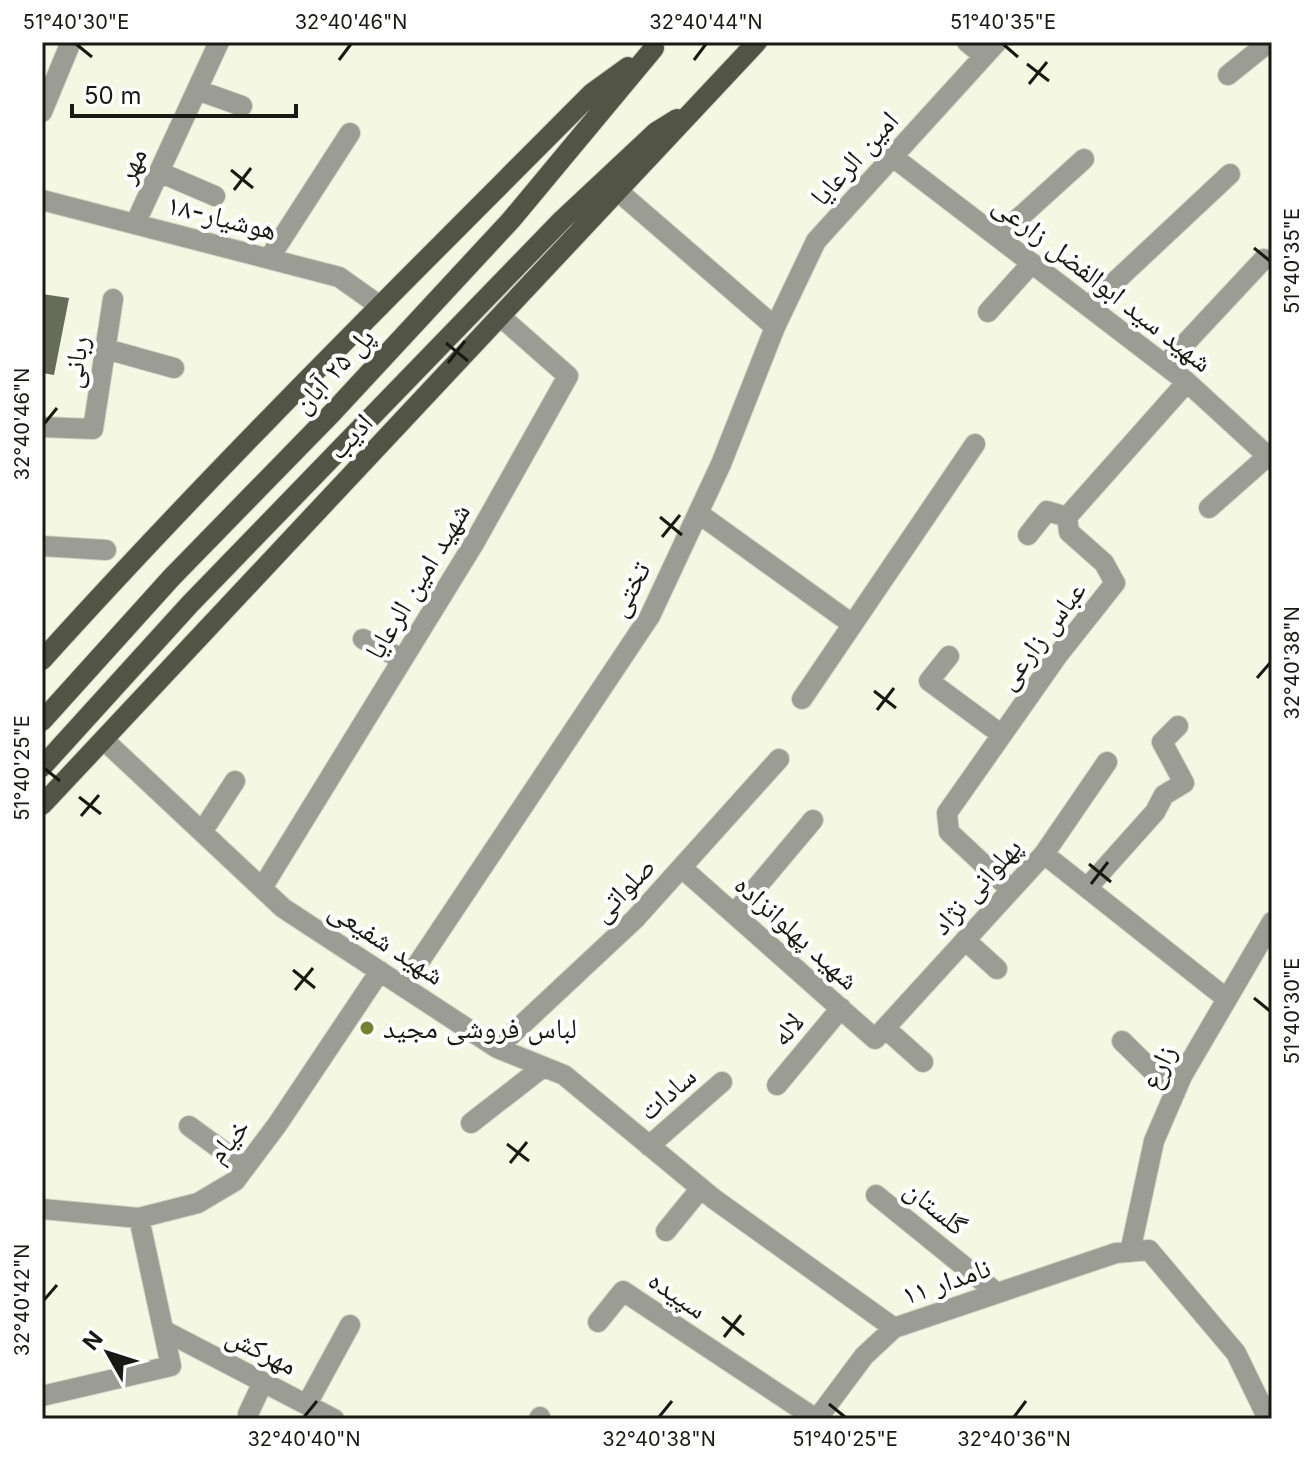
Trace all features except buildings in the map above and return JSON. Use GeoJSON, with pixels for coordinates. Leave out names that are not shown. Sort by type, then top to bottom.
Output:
{"type":"FeatureCollection","features":[{"type":"Feature","properties":{"kind":"main road","name":"ادیب"},"geometry":{"type":"LineString","coordinates":[[42,805],[757,42]]}},
{"type":"Feature","properties":{"kind":"main road"},"geometry":{"type":"LineString","coordinates":[[42,660],[140,551],[592,93],[656,45]]}},
{"type":"Feature","properties":{"kind":"main road","name":"پل ۲۵ آبان"},"geometry":{"type":"LineString","coordinates":[[42,721],[172,577],[333,412],[511,220],[656,45]]}},
{"type":"Feature","properties":{"kind":"main road","name":"ادیب"},"geometry":{"type":"LineString","coordinates":[[42,767],[190,604],[562,220],[656,132],[699,105]]}},
{"type":"Feature","properties":{"kind":"street"},"geometry":{"type":"LineString","coordinates":[[42,112],[71,42]]}},
{"type":"Feature","properties":{"kind":"street","name":"مهر"},"geometry":{"type":"LineString","coordinates":[[135,224],[219,42]]}},
{"type":"Feature","properties":{"kind":"street"},"geometry":{"type":"LineString","coordinates":[[967,42],[990,49]]}},
{"type":"Feature","properties":{"kind":"street"},"geometry":{"type":"LineString","coordinates":[[1228,75],[1268,42],[1272,48]]}},
{"type":"Feature","properties":{"kind":"street","name":"امین الرعایا"},"geometry":{"type":"LineString","coordinates":[[775,327],[816,241],[990,49]]}},
{"type":"Feature","properties":{"kind":"street"},"geometry":{"type":"LineString","coordinates":[[197,90],[242,106]]}},
{"type":"Feature","properties":{"kind":"street"},"geometry":{"type":"LineString","coordinates":[[270,257],[350,133]]}},
{"type":"Feature","properties":{"kind":"street","name":"شهید سید ابوالفضل زارعی"},"geometry":{"type":"LineString","coordinates":[[893,157],[1187,382],[1270,457]]}},
{"type":"Feature","properties":{"kind":"street"},"geometry":{"type":"LineString","coordinates":[[998,237],[1084,159]]}},
{"type":"Feature","properties":{"kind":"street"},"geometry":{"type":"LineString","coordinates":[[159,172],[215,196]]}},
{"type":"Feature","properties":{"kind":"street"},"geometry":{"type":"LineString","coordinates":[[1089,306],[1230,174]]}},
{"type":"Feature","properties":{"kind":"street"},"geometry":{"type":"LineString","coordinates":[[619,192],[775,327]]}},
{"type":"Feature","properties":{"kind":"street","name":"۱۸-هوشیار"},"geometry":{"type":"LineString","coordinates":[[42,200],[339,277],[380,306]]}},
{"type":"Feature","properties":{"kind":"street"},"geometry":{"type":"LineString","coordinates":[[1165,365],[1264,259]]}},
{"type":"Feature","properties":{"kind":"street"},"geometry":{"type":"LineString","coordinates":[[988,312],[1032,263]]}},
{"type":"Feature","properties":{"kind":"street","name":"ربانی"},"geometry":{"type":"LineString","coordinates":[[42,427],[93,429],[113,299]]}},
{"type":"Feature","properties":{"kind":"street","name":"شهید امین الرعایا"},"geometry":{"type":"LineString","coordinates":[[262,888],[473,545],[568,376],[501,317]]}},
{"type":"Feature","properties":{"kind":"street","name":"تختی"},"geometry":{"type":"LineString","coordinates":[[403,986],[650,616],[721,464],[775,327]]}},
{"type":"Feature","properties":{"kind":"street"},"geometry":{"type":"LineString","coordinates":[[106,349],[174,368]]}},
{"type":"Feature","properties":{"kind":"street"},"geometry":{"type":"LineString","coordinates":[[1028,535],[1047,511],[1067,517],[1187,382]]}},
{"type":"Feature","properties":{"kind":"street"},"geometry":{"type":"LineString","coordinates":[[802,699],[975,444]]}},
{"type":"Feature","properties":{"kind":"street"},"geometry":{"type":"LineString","coordinates":[[1209,508],[1270,457]]}},
{"type":"Feature","properties":{"kind":"street"},"geometry":{"type":"LineString","coordinates":[[698,513],[852,624]]}},
{"type":"Feature","properties":{"kind":"street","name":"عباس زارعی"},"geometry":{"type":"LineString","coordinates":[[1011,890],[949,832],[947,813],[1058,655],[1115,583],[1104,563],[1069,532],[1067,517]]}},
{"type":"Feature","properties":{"kind":"street"},"geometry":{"type":"LineString","coordinates":[[42,546],[106,550]]}},
{"type":"Feature","properties":{"kind":"street"},"geometry":{"type":"LineString","coordinates":[[363,639],[402,659]]}},
{"type":"Feature","properties":{"kind":"street"},"geometry":{"type":"LineString","coordinates":[[949,656],[929,681],[1002,735]]}},
{"type":"Feature","properties":{"kind":"street"},"geometry":{"type":"LineString","coordinates":[[1087,888],[1155,812],[1164,795],[1184,783],[1162,742],[1178,726]]}},
{"type":"Feature","properties":{"kind":"street","name":"شهید شفیعی"},"geometry":{"type":"LineString","coordinates":[[104,740],[283,908],[497,1048],[564,1075],[701,1188],[894,1328]]}},
{"type":"Feature","properties":{"kind":"street","name":"صلواتی"},"geometry":{"type":"LineString","coordinates":[[497,1048],[635,919],[779,759]]}},
{"type":"Feature","properties":{"kind":"street","name":"پهلوانی نژاد"},"geometry":{"type":"LineString","coordinates":[[880,1033],[1044,854],[1107,762]]}},
{"type":"Feature","properties":{"kind":"street"},"geometry":{"type":"LineString","coordinates":[[202,832],[235,781]]}},
{"type":"Feature","properties":{"kind":"street"},"geometry":{"type":"LineString","coordinates":[[734,914],[813,820]]}},
{"type":"Feature","properties":{"kind":"street"},"geometry":{"type":"LineString","coordinates":[[1044,854],[1227,999]]}},
{"type":"Feature","properties":{"kind":"street","name":"شهید پهلوانزاده"},"geometry":{"type":"LineString","coordinates":[[682,868],[841,1008],[923,1062]]}},
{"type":"Feature","properties":{"kind":"street","name":"زارع"},"geometry":{"type":"LineString","coordinates":[[1130,1252],[1154,1141],[1175,1093],[1272,922]]}},
{"type":"Feature","properties":{"kind":"street"},"geometry":{"type":"LineString","coordinates":[[965,940],[997,969]]}},
{"type":"Feature","properties":{"kind":"street","name":"خیام"},"geometry":{"type":"LineString","coordinates":[[42,1209],[139,1218],[198,1203],[235,1181],[277,1125],[380,971]]}},
{"type":"Feature","properties":{"kind":"street","name":"لاله"},"geometry":{"type":"LineString","coordinates":[[777,1085],[841,1008]]}},
{"type":"Feature","properties":{"kind":"street"},"geometry":{"type":"LineString","coordinates":[[1122,1041],[1175,1093]]}},
{"type":"Feature","properties":{"kind":"street"},"geometry":{"type":"LineString","coordinates":[[471,1123],[543,1067]]}},
{"type":"Feature","properties":{"kind":"street","name":"سادات"},"geometry":{"type":"LineString","coordinates":[[649,1146],[722,1082]]}},
{"type":"Feature","properties":{"kind":"street"},"geometry":{"type":"LineString","coordinates":[[189,1126],[245,1167]]}},
{"type":"Feature","properties":{"kind":"street"},"geometry":{"type":"LineString","coordinates":[[666,1231],[701,1188]]}},
{"type":"Feature","properties":{"kind":"street","name":"گلستان"},"geometry":{"type":"LineString","coordinates":[[876,1195],[997,1293]]}},
{"type":"Feature","properties":{"kind":"street"},"geometry":{"type":"LineString","coordinates":[[42,1396],[171,1366],[139,1218]]}},
{"type":"Feature","properties":{"kind":"street"},"geometry":{"type":"LineString","coordinates":[[1130,1252],[1149,1250],[1236,1353],[1264,1388],[1268,1419]]}},
{"type":"Feature","properties":{"kind":"street","name":"۱۱ نامدار"},"geometry":{"type":"LineString","coordinates":[[816,1419],[864,1356],[894,1328],[1116,1253],[1130,1252]]}},
{"type":"Feature","properties":{"kind":"street","name":"سپیده"},"geometry":{"type":"LineString","coordinates":[[598,1322],[623,1291],[816,1419]]}},
{"type":"Feature","properties":{"kind":"street"},"geometry":{"type":"LineString","coordinates":[[307,1404],[350,1325]]}},
{"type":"Feature","properties":{"kind":"street","name":"مهرکش"},"geometry":{"type":"LineString","coordinates":[[165,1331],[334,1419]]}},
{"type":"Feature","properties":{"kind":"street"},"geometry":{"type":"LineString","coordinates":[[248,1414],[263,1382]]}},
{"type":"Feature","properties":{"kind":"place","name":"لباس فروشی مجید"},"geometry":{"type":"Point","coordinates":[367,1028]}}]}
